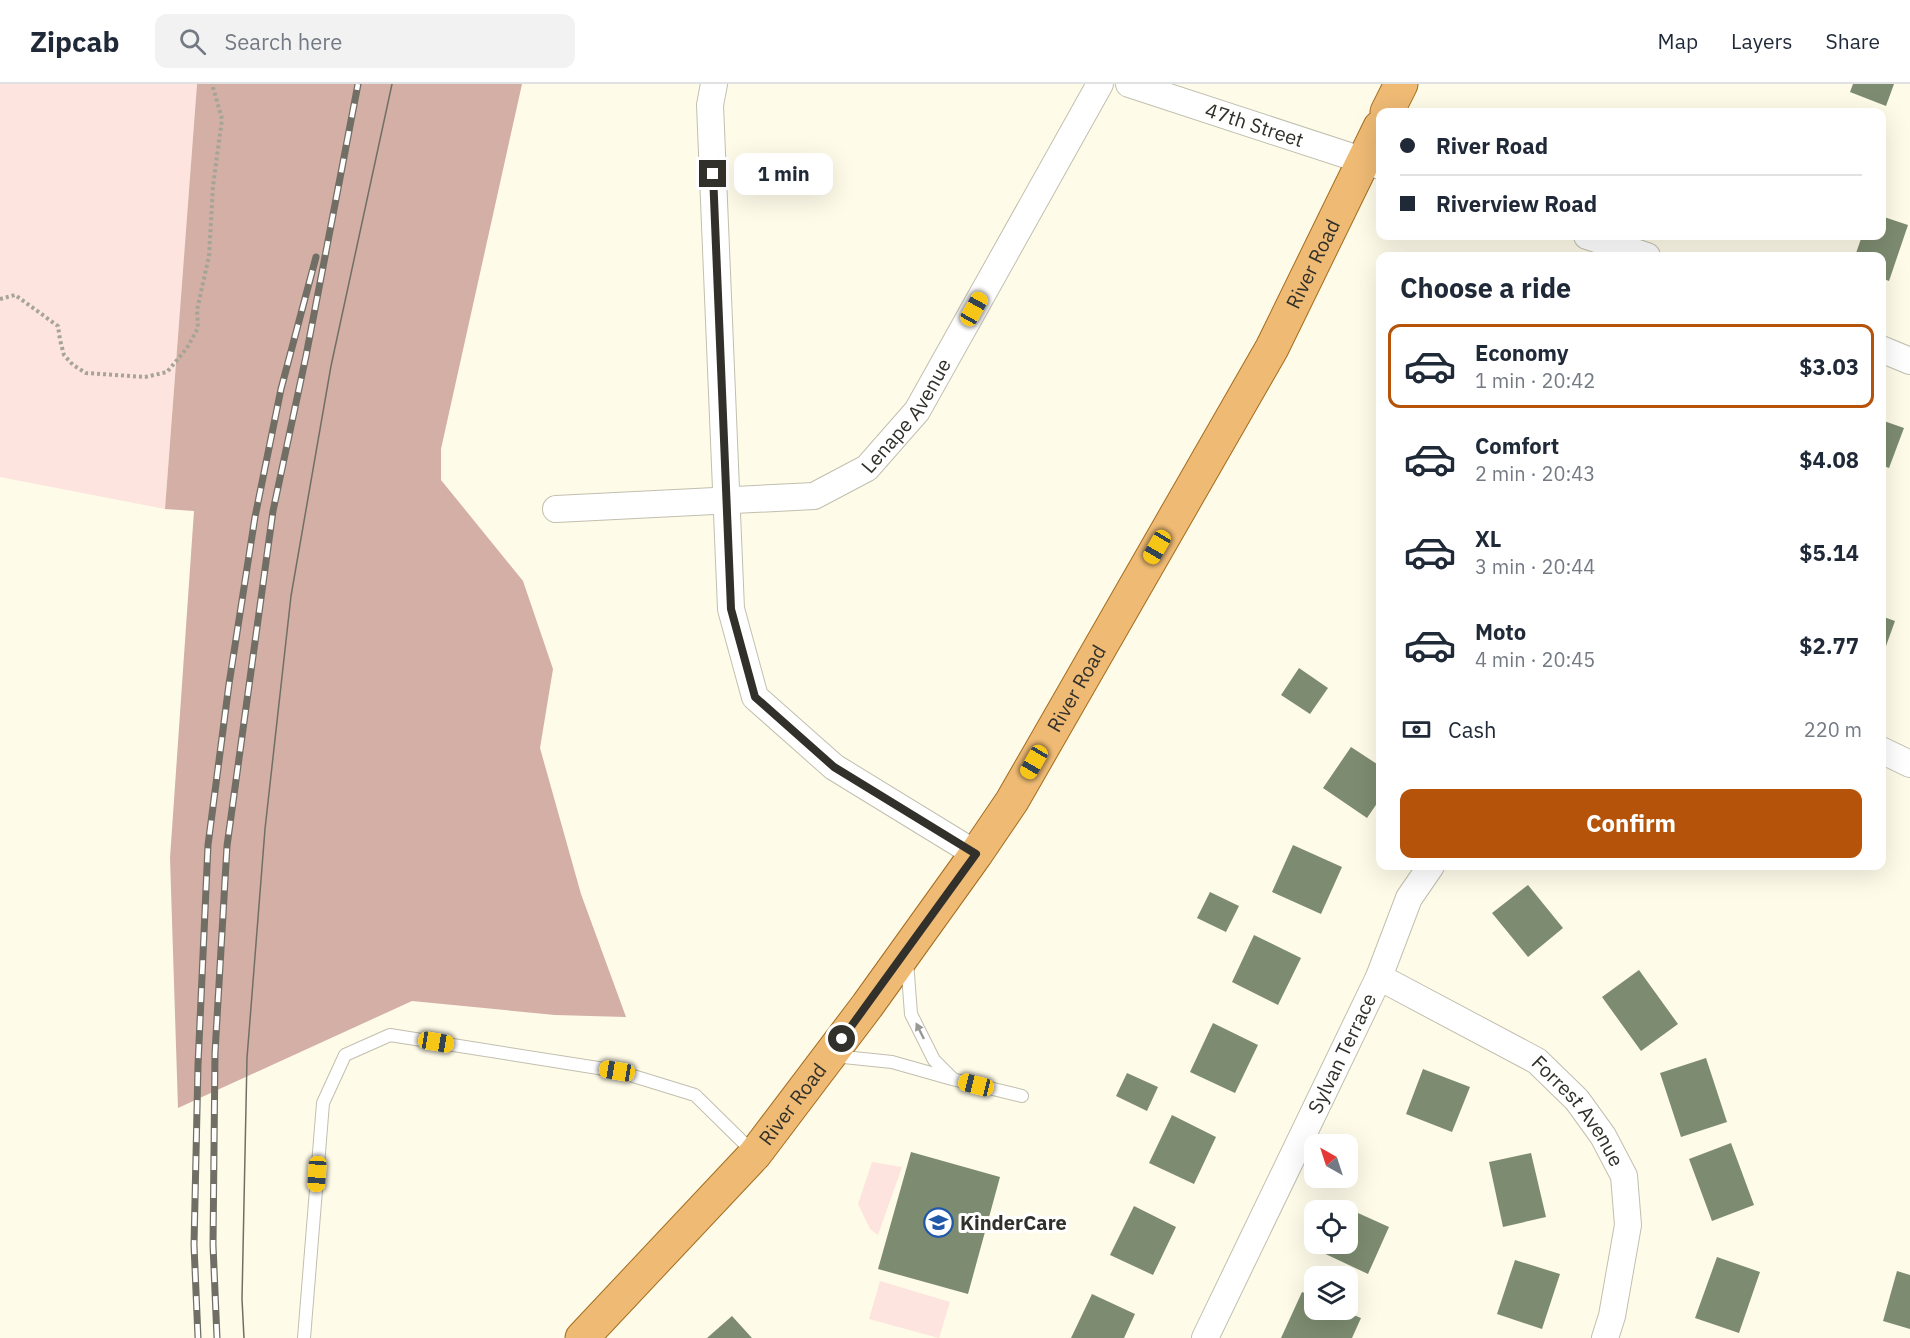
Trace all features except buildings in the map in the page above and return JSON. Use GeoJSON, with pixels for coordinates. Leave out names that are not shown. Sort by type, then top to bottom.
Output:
{"type":"FeatureCollection","features":[{"type":"Feature","properties":{"kind":"main road"},"geometry":{"type":"LineString","coordinates":[[1389,108],[1401,84]]}},
{"type":"Feature","properties":{"kind":"main road","name":"River Road"},"geometry":{"type":"LineString","coordinates":[[585,1337],[755,1154],[906,951],[1012,801],[1272,348],[1372,164],[1376,146]]}},
{"type":"Feature","properties":{"kind":"street"},"geometry":{"type":"LineString","coordinates":[[714,84],[710,105],[731,609],[755,697],[834,767],[976,854]]}},
{"type":"Feature","properties":{"kind":"street","name":"Lenape Avenue"},"geometry":{"type":"LineString","coordinates":[[556,509],[814,496],[867,468],[917,411],[1100,84]]}},
{"type":"Feature","properties":{"kind":"street","name":"47th Street"},"geometry":{"type":"LineString","coordinates":[[1129,84],[1372,164]]}},
{"type":"Feature","properties":{"kind":"street"},"geometry":{"type":"LineString","coordinates":[[1598,240],[1631,252]]}},
{"type":"Feature","properties":{"kind":"street"},"geometry":{"type":"LineString","coordinates":[[1886,352],[1910,361]]}},
{"type":"Feature","properties":{"kind":"street"},"geometry":{"type":"LineString","coordinates":[[1886,752],[1910,764]]}},
{"type":"Feature","properties":{"kind":"street","name":"Sylvan Terrace"},"geometry":{"type":"LineString","coordinates":[[1205,1338],[1379,977],[1409,898],[1428,870]]}},
{"type":"Feature","properties":{"kind":"street","name":"Forrest Avenue"},"geometry":{"type":"LineString","coordinates":[[1379,977],[1537,1061],[1577,1100],[1603,1136],[1624,1176],[1629,1224],[1605,1338]]}},
{"type":"Feature","properties":{"kind":"lane"},"geometry":{"type":"LineString","coordinates":[[906,951],[911,1014],[934,1060],[952,1079]]}},
{"type":"Feature","properties":{"kind":"lane"},"geometry":{"type":"LineString","coordinates":[[304,1338],[323,1103],[345,1055],[390,1035],[617,1071],[694,1095],[755,1154]]}},
{"type":"Feature","properties":{"kind":"lane"},"geometry":{"type":"LineString","coordinates":[[829,1056],[892,1062],[1022,1096]]}},
{"type":"Feature","properties":{"kind":"path"},"geometry":{"type":"LineString","coordinates":[[0,299],[15,295],[58,326],[64,355],[86,373],[145,377],[167,372],[187,348],[198,328],[197,310],[209,256],[213,186],[222,119],[212,84]]}},
{"type":"Feature","properties":{"kind":"shaded area"},"geometry":{"type":"Polygon","coordinates":[[[0,84],[197,84],[165,509],[0,477],[0,84]]]}},
{"type":"Feature","properties":{"kind":"shaded area"},"geometry":{"type":"Polygon","coordinates":[[[197,84],[522,84],[441,449],[441,480],[523,581],[553,669],[540,748],[581,894],[626,1017],[555,1015],[412,1001],[178,1108],[170,858],[194,511],[165,509],[197,84]]]}},
{"type":"Feature","properties":{"kind":"shaded area"},"geometry":{"type":"Polygon","coordinates":[[[872,1162],[902,1167],[878,1235],[870,1229],[858,1204],[872,1162]]]}},
{"type":"Feature","properties":{"kind":"shaded area"},"geometry":{"type":"Polygon","coordinates":[[[880,1281],[950,1302],[939,1338],[869,1319],[880,1281]]]}},
{"type":"Feature","properties":{"kind":"tram line"},"geometry":{"type":"LineString","coordinates":[[244,1338],[242,1299],[247,1058],[265,829],[291,596],[331,366],[392,84]]}},
{"type":"Feature","properties":{"kind":"railway"},"geometry":{"type":"LineString","coordinates":[[217,1338],[213,1245],[215,1053],[227,846],[273,511],[306,356],[358,84]]}},
{"type":"Feature","properties":{"kind":"railway"},"geometry":{"type":"LineString","coordinates":[[198,1338],[194,1245],[198,1065],[208,845],[229,684],[255,517],[281,389],[316,257]]}},
{"type":"Feature","properties":{"kind":"place","name":"KinderCare"},"geometry":{"type":"Point","coordinates":[939,1223]}},
{"type":"Feature","properties":{"kind":"route"},"geometry":{"type":"LineString","coordinates":[[713,174],[731,609],[755,697],[834,767],[976,854],[842,1039]]}}]}
